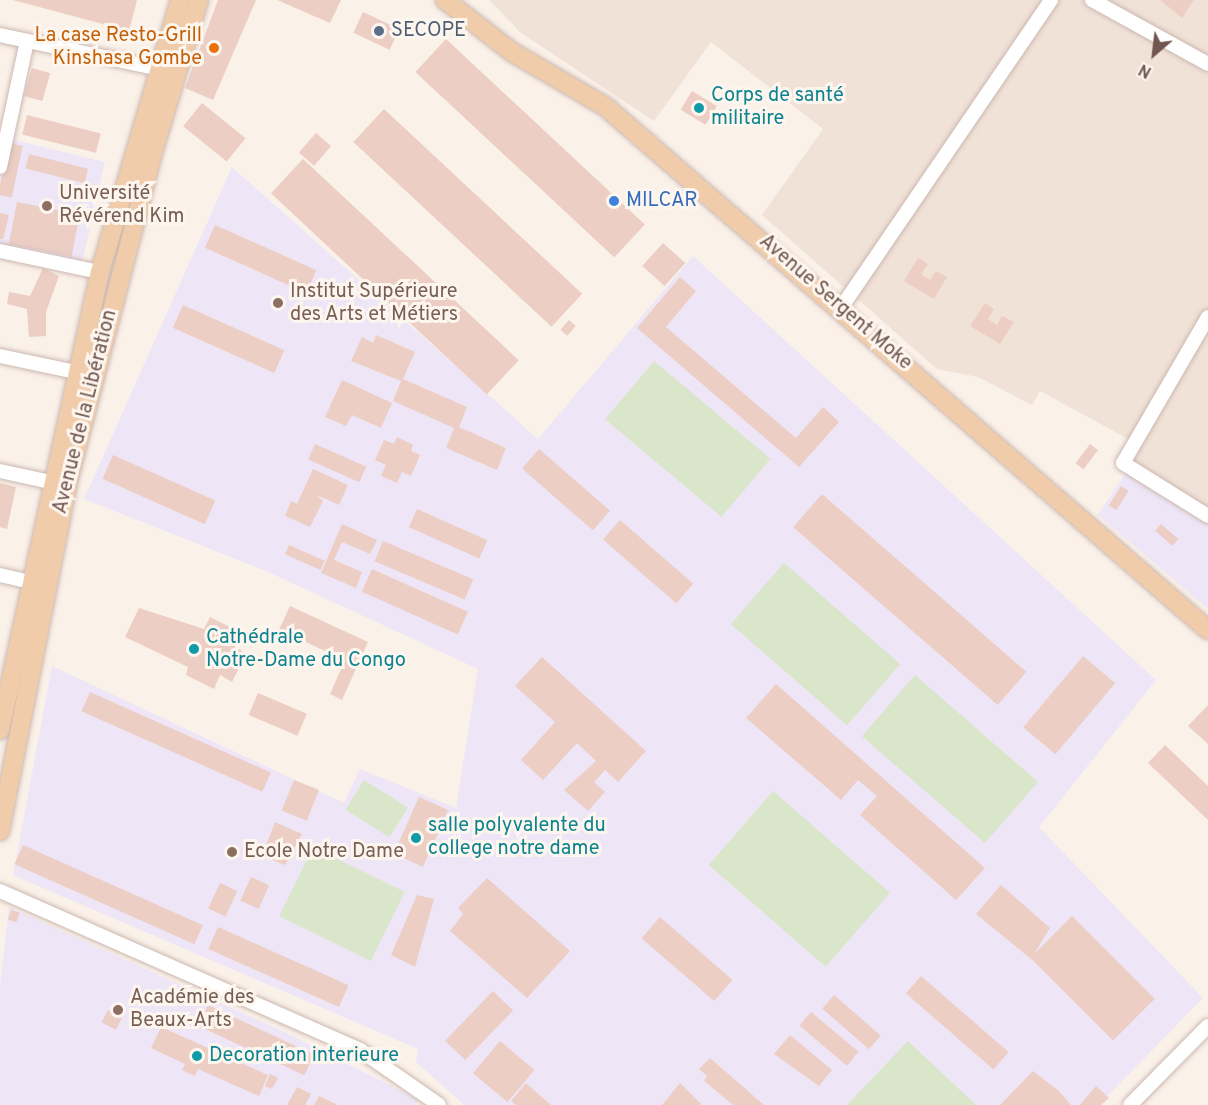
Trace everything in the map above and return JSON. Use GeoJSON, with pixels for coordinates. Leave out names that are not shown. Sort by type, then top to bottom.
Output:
{"type":"FeatureCollection","features":[{"type":"Feature","properties":{"kind":"main road","name":"Avenue de la Libération"},"geometry":{"type":"LineString","coordinates":[[0,831],[50,482],[100,272],[158,67],[180,0]]}},
{"type":"Feature","properties":{"kind":"main road","name":"Avenue de la Libération"},"geometry":{"type":"LineString","coordinates":[[0,730],[5,677],[37,583],[122,266],[199,0]]}},
{"type":"Feature","properties":{"kind":"main road","name":"Avenue Sergent Moke"},"geometry":{"type":"LineString","coordinates":[[445,0],[512,52],[601,103],[841,308],[1208,630]]}},
{"type":"Feature","properties":{"kind":"street"},"geometry":{"type":"LineString","coordinates":[[841,308],[1051,0]]}},
{"type":"Feature","properties":{"kind":"street"},"geometry":{"type":"LineString","coordinates":[[1092,0],[1208,64]]}},
{"type":"Feature","properties":{"kind":"street"},"geometry":{"type":"LineString","coordinates":[[0,35],[158,67],[176,74]]}},
{"type":"Feature","properties":{"kind":"street"},"geometry":{"type":"LineString","coordinates":[[0,167],[2,147],[27,41]]}},
{"type":"Feature","properties":{"kind":"street"},"geometry":{"type":"LineString","coordinates":[[0,251],[100,272]]}},
{"type":"Feature","properties":{"kind":"street"},"geometry":{"type":"LineString","coordinates":[[1208,317],[1123,463],[1208,516]]}},
{"type":"Feature","properties":{"kind":"street"},"geometry":{"type":"LineString","coordinates":[[0,356],[76,372]]}},
{"type":"Feature","properties":{"kind":"street"},"geometry":{"type":"LineString","coordinates":[[0,471],[50,482]]}},
{"type":"Feature","properties":{"kind":"street"},"geometry":{"type":"LineString","coordinates":[[0,576],[37,583]]}},
{"type":"Feature","properties":{"kind":"street"},"geometry":{"type":"LineString","coordinates":[[0,891],[360,1050],[439,1105]]}},
{"type":"Feature","properties":{"kind":"street"},"geometry":{"type":"LineString","coordinates":[[1130,1105],[1208,1026]]}},
{"type":"Feature","properties":{"kind":"shaded area"},"geometry":{"type":"Polygon","coordinates":[[[489,0],[1208,0],[1208,516],[1131,464],[1141,446],[1040,391],[1032,405],[978,377],[937,369],[762,215],[823,129],[711,42],[654,121],[521,33],[489,0]]]}},
{"type":"Feature","properties":{"kind":"shaded area","name":"Université Révérend Kim"},"geometry":{"type":"Polygon","coordinates":[[[6,138],[105,162],[82,263],[0,246],[0,167],[6,138]]]}},
{"type":"Feature","properties":{"kind":"shaded area"},"geometry":{"type":"Polygon","coordinates":[[[232,167],[538,439],[693,256],[1156,680],[1039,827],[1203,998],[1099,1105],[464,1105],[416,1062],[418,1049],[13,875],[52,666],[344,803],[360,769],[456,808],[478,669],[266,571],[84,499],[232,167]]]}},
{"type":"Feature","properties":{"kind":"shaded area"},"geometry":{"type":"Polygon","coordinates":[[[1129,468],[1208,520],[1208,609],[1098,515],[1129,468]]]}},
{"type":"Feature","properties":{"kind":"shaded area","name":"Académie des Beaux-Arts"},"geometry":{"type":"Polygon","coordinates":[[[9,907],[287,1033],[419,1100],[415,1105],[0,1105],[0,986],[9,907]]]}},
{"type":"Feature","properties":{"kind":"green space"},"geometry":{"type":"Polygon","coordinates":[[[654,361],[770,459],[722,517],[605,419],[654,361]]]}},
{"type":"Feature","properties":{"kind":"green space"},"geometry":{"type":"Polygon","coordinates":[[[784,563],[900,664],[847,725],[731,624],[784,563]]]}},
{"type":"Feature","properties":{"kind":"green space"},"geometry":{"type":"Polygon","coordinates":[[[915,675],[1038,782],[985,843],[862,736],[915,675]]]}},
{"type":"Feature","properties":{"kind":"green space"},"geometry":{"type":"Polygon","coordinates":[[[364,780],[408,808],[390,837],[345,810],[364,780]]]}},
{"type":"Feature","properties":{"kind":"green space"},"geometry":{"type":"Polygon","coordinates":[[[773,791],[890,893],[826,967],[709,865],[773,791]]]}},
{"type":"Feature","properties":{"kind":"green space"},"geometry":{"type":"Polygon","coordinates":[[[313,847],[405,892],[371,961],[279,916],[313,847]]]}},
{"type":"Feature","properties":{"kind":"green space"},"geometry":{"type":"Polygon","coordinates":[[[908,1041],[976,1105],[847,1105],[908,1041]]]}},
{"type":"Feature","properties":{"kind":"building"},"geometry":{"type":"Polygon","coordinates":[[[13,0],[137,0],[129,31],[13,0]]]}},
{"type":"Feature","properties":{"kind":"building"},"geometry":{"type":"Polygon","coordinates":[[[218,0],[256,0],[213,100],[185,88],[218,0]]]}},
{"type":"Feature","properties":{"kind":"building"},"geometry":{"type":"Polygon","coordinates":[[[277,0],[341,0],[330,23],[277,0]]]}},
{"type":"Feature","properties":{"kind":"building"},"geometry":{"type":"Polygon","coordinates":[[[1160,0],[1194,0],[1182,18],[1160,0]]]}},
{"type":"Feature","properties":{"kind":"building"},"geometry":{"type":"Polygon","coordinates":[[[363,12],[399,29],[390,50],[353,33],[363,12]]]}},
{"type":"Feature","properties":{"kind":"building"},"geometry":{"type":"Polygon","coordinates":[[[446,39],[645,225],[614,257],[415,72],[446,39]]]}},
{"type":"Feature","properties":{"kind":"building"},"geometry":{"type":"Polygon","coordinates":[[[32,68],[50,73],[42,101],[24,96],[32,68]]]}},
{"type":"Feature","properties":{"kind":"building","name":"Corps de santé militaire"},"geometry":{"type":"Polygon","coordinates":[[[692,91],[717,106],[706,125],[681,110],[692,91]]]}},
{"type":"Feature","properties":{"kind":"building"},"geometry":{"type":"Polygon","coordinates":[[[202,103],[246,138],[227,162],[183,126],[202,103]]]}},
{"type":"Feature","properties":{"kind":"building"},"geometry":{"type":"Polygon","coordinates":[[[384,109],[582,294],[552,327],[353,142],[384,109]]]}},
{"type":"Feature","properties":{"kind":"building"},"geometry":{"type":"Polygon","coordinates":[[[27,115],[101,133],[96,153],[22,134],[27,115]]]}},
{"type":"Feature","properties":{"kind":"building"},"geometry":{"type":"Polygon","coordinates":[[[316,133],[331,146],[314,166],[299,153],[316,133]]]}},
{"type":"Feature","properties":{"kind":"building"},"geometry":{"type":"Polygon","coordinates":[[[9,143],[23,146],[12,198],[0,195],[9,143]]]}},
{"type":"Feature","properties":{"kind":"building"},"geometry":{"type":"Polygon","coordinates":[[[29,154],[88,169],[85,183],[25,169],[29,154]]]}},
{"type":"Feature","properties":{"kind":"building"},"geometry":{"type":"Polygon","coordinates":[[[303,159],[519,360],[487,395],[271,193],[303,159]]]}},
{"type":"Feature","properties":{"kind":"building"},"geometry":{"type":"Polygon","coordinates":[[[17,202],[80,214],[72,256],[9,244],[17,202]]]}},
{"type":"Feature","properties":{"kind":"building"},"geometry":{"type":"Polygon","coordinates":[[[0,213],[9,215],[3,239],[0,239],[0,213]]]}},
{"type":"Feature","properties":{"kind":"building"},"geometry":{"type":"Polygon","coordinates":[[[215,225],[316,270],[306,293],[205,248],[215,225]]]}},
{"type":"Feature","properties":{"kind":"building"},"geometry":{"type":"Polygon","coordinates":[[[663,243],[685,263],[665,286],[642,266],[663,243]]]}},
{"type":"Feature","properties":{"kind":"building"},"geometry":{"type":"Polygon","coordinates":[[[918,258],[928,264],[921,274],[930,280],[936,271],[947,277],[934,299],[904,281],[918,258]]]}},
{"type":"Feature","properties":{"kind":"building"},"geometry":{"type":"Polygon","coordinates":[[[43,268],[59,276],[46,312],[46,336],[29,337],[27,309],[7,304],[9,292],[30,296],[43,268]]]}},
{"type":"Feature","properties":{"kind":"building"},"geometry":{"type":"Polygon","coordinates":[[[680,277],[696,291],[666,327],[796,438],[823,407],[839,422],[799,467],[637,328],[680,277]]]}},
{"type":"Feature","properties":{"kind":"building"},"geometry":{"type":"Polygon","coordinates":[[[985,303],[994,309],[988,319],[997,325],[1002,316],[1014,322],[1000,344],[970,326],[985,303]]]}},
{"type":"Feature","properties":{"kind":"building"},"geometry":{"type":"Polygon","coordinates":[[[183,305],[284,350],[274,373],[173,328],[183,305]]]}},
{"type":"Feature","properties":{"kind":"building"},"geometry":{"type":"Polygon","coordinates":[[[569,320],[576,326],[567,336],[560,330],[569,320]]]}},
{"type":"Feature","properties":{"kind":"building"},"geometry":{"type":"Polygon","coordinates":[[[376,335],[415,352],[403,379],[467,407],[459,427],[506,448],[497,470],[446,448],[454,428],[393,401],[401,381],[351,361],[362,337],[373,343],[376,335]]]}},
{"type":"Feature","properties":{"kind":"building"},"geometry":{"type":"Polygon","coordinates":[[[342,380],[392,403],[381,428],[352,415],[346,426],[325,417],[342,380]]]}},
{"type":"Feature","properties":{"kind":"building"},"geometry":{"type":"Polygon","coordinates":[[[397,437],[413,445],[411,451],[420,455],[411,476],[402,472],[397,483],[381,476],[386,465],[375,460],[384,440],[394,444],[397,437]]]}},
{"type":"Feature","properties":{"kind":"building"},"geometry":{"type":"Polygon","coordinates":[[[315,444],[366,467],[359,482],[308,460],[315,444]]]}},
{"type":"Feature","properties":{"kind":"building"},"geometry":{"type":"Polygon","coordinates":[[[1090,444],[1098,450],[1084,469],[1076,463],[1090,444]]]}},
{"type":"Feature","properties":{"kind":"building"},"geometry":{"type":"Polygon","coordinates":[[[539,449],[610,511],[593,530],[522,469],[539,449]]]}},
{"type":"Feature","properties":{"kind":"building"},"geometry":{"type":"Polygon","coordinates":[[[113,455],[215,501],[205,524],[102,479],[113,455]]]}},
{"type":"Feature","properties":{"kind":"building"},"geometry":{"type":"Polygon","coordinates":[[[313,469],[348,485],[339,505],[317,495],[323,501],[310,527],[285,516],[291,501],[297,504],[313,469]]]}},
{"type":"Feature","properties":{"kind":"building"},"geometry":{"type":"Polygon","coordinates":[[[0,483],[16,487],[7,529],[0,527],[0,483]]]}},
{"type":"Feature","properties":{"kind":"building"},"geometry":{"type":"Polygon","coordinates":[[[1121,486],[1129,491],[1116,510],[1109,506],[1121,486]]]}},
{"type":"Feature","properties":{"kind":"building"},"geometry":{"type":"Polygon","coordinates":[[[822,494],[1027,672],[998,705],[793,527],[822,494]]]}},
{"type":"Feature","properties":{"kind":"building"},"geometry":{"type":"Polygon","coordinates":[[[417,509],[487,540],[479,559],[409,527],[417,509]]]}},
{"type":"Feature","properties":{"kind":"building"},"geometry":{"type":"Polygon","coordinates":[[[620,520],[693,584],[676,603],[603,540],[620,520]]]}},
{"type":"Feature","properties":{"kind":"building"},"geometry":{"type":"Polygon","coordinates":[[[342,524],[377,540],[370,554],[342,542],[334,560],[362,572],[356,588],[321,573],[342,524]]]}},
{"type":"Feature","properties":{"kind":"building"},"geometry":{"type":"Polygon","coordinates":[[[1161,524],[1178,539],[1172,546],[1155,531],[1161,524]]]}},
{"type":"Feature","properties":{"kind":"building"},"geometry":{"type":"Polygon","coordinates":[[[383,541],[473,579],[465,600],[374,561],[383,541]]]}},
{"type":"Feature","properties":{"kind":"building"},"geometry":{"type":"Polygon","coordinates":[[[289,545],[325,561],[321,570],[285,554],[289,545]]]}},
{"type":"Feature","properties":{"kind":"building"},"geometry":{"type":"Polygon","coordinates":[[[372,569],[468,612],[458,635],[362,592],[372,569]]]}},
{"type":"Feature","properties":{"kind":"building"},"geometry":{"type":"Polygon","coordinates":[[[290,606],[368,642],[342,700],[330,694],[345,660],[279,630],[290,606]]]}},
{"type":"Feature","properties":{"kind":"building","name":"Cathédrale Notre-Dame du Congo"},"geometry":{"type":"Polygon","coordinates":[[[139,608],[204,629],[210,617],[238,631],[232,644],[246,654],[232,682],[220,675],[214,689],[186,675],[188,667],[125,637],[139,608]]]}},
{"type":"Feature","properties":{"kind":"building"},"geometry":{"type":"Polygon","coordinates":[[[1083,656],[1115,683],[1055,754],[1023,727],[1083,656]]]}},
{"type":"Feature","properties":{"kind":"building"},"geometry":{"type":"Polygon","coordinates":[[[542,657],[646,751],[618,782],[605,770],[594,782],[605,792],[588,811],[564,790],[596,761],[577,743],[543,780],[521,760],[555,722],[515,686],[542,657]]]}},
{"type":"Feature","properties":{"kind":"building"},"geometry":{"type":"Polygon","coordinates":[[[776,684],[985,868],[956,900],[860,815],[877,796],[858,780],[841,800],[746,718],[776,684]]]}},
{"type":"Feature","properties":{"kind":"building"},"geometry":{"type":"Polygon","coordinates":[[[90,692],[271,773],[262,792],[81,711],[90,692]]]}},
{"type":"Feature","properties":{"kind":"building"},"geometry":{"type":"Polygon","coordinates":[[[258,693],[307,714],[297,736],[249,715],[258,693]]]}},
{"type":"Feature","properties":{"kind":"building"},"geometry":{"type":"Polygon","coordinates":[[[1208,705],[1208,744],[1188,726],[1208,705]]]}},
{"type":"Feature","properties":{"kind":"building"},"geometry":{"type":"Polygon","coordinates":[[[1165,745],[1208,786],[1208,820],[1148,763],[1165,745]]]}},
{"type":"Feature","properties":{"kind":"building"},"geometry":{"type":"Polygon","coordinates":[[[294,780],[319,790],[307,821],[282,811],[294,780]]]}},
{"type":"Feature","properties":{"kind":"building","name":"salle polyvalente du college notre dame"},"geometry":{"type":"Polygon","coordinates":[[[419,797],[448,810],[423,867],[394,854],[419,797]]]}},
{"type":"Feature","properties":{"kind":"building"},"geometry":{"type":"Polygon","coordinates":[[[275,822],[302,834],[285,865],[262,856],[275,822]]]}},
{"type":"Feature","properties":{"kind":"building"},"geometry":{"type":"Polygon","coordinates":[[[23,845],[203,925],[194,944],[14,864],[23,845]]]}},
{"type":"Feature","properties":{"kind":"building"},"geometry":{"type":"Polygon","coordinates":[[[251,877],[269,885],[259,909],[240,901],[251,877]]]}},
{"type":"Feature","properties":{"kind":"building"},"geometry":{"type":"Polygon","coordinates":[[[487,878],[570,951],[527,998],[450,931],[463,914],[458,908],[487,878]]]}},
{"type":"Feature","properties":{"kind":"building"},"geometry":{"type":"Polygon","coordinates":[[[220,883],[237,891],[225,916],[208,908],[220,883]]]}},
{"type":"Feature","properties":{"kind":"building"},"geometry":{"type":"Polygon","coordinates":[[[1001,885],[1050,928],[1031,959],[976,914],[1001,885]]]}},
{"type":"Feature","properties":{"kind":"building"},"geometry":{"type":"Polygon","coordinates":[[[417,895],[434,899],[415,967],[391,955],[417,895]]]}},
{"type":"Feature","properties":{"kind":"building"},"geometry":{"type":"Polygon","coordinates":[[[11,910],[20,913],[16,922],[8,920],[11,910]]]}},
{"type":"Feature","properties":{"kind":"building"},"geometry":{"type":"Polygon","coordinates":[[[1072,916],[1155,999],[1113,1040],[1030,958],[1072,916]]]}},
{"type":"Feature","properties":{"kind":"building"},"geometry":{"type":"Polygon","coordinates":[[[660,917],[732,980],[714,1001],[642,938],[660,917]]]}},
{"type":"Feature","properties":{"kind":"building"},"geometry":{"type":"Polygon","coordinates":[[[218,927],[349,985],[339,1007],[208,949],[218,927]]]}},
{"type":"Feature","properties":{"kind":"building"},"geometry":{"type":"Polygon","coordinates":[[[921,976],[1009,1052],[993,1069],[906,993],[921,976]]]}},
{"type":"Feature","properties":{"kind":"building"},"geometry":{"type":"Polygon","coordinates":[[[493,991],[513,1010],[465,1060],[445,1041],[493,991]]]}},
{"type":"Feature","properties":{"kind":"building"},"geometry":{"type":"Polygon","coordinates":[[[834,995],[881,1036],[869,1049],[822,1009],[834,995]]]}},
{"type":"Feature","properties":{"kind":"building"},"geometry":{"type":"Polygon","coordinates":[[[208,1005],[314,1054],[304,1075],[198,1026],[208,1005]]]}},
{"type":"Feature","properties":{"kind":"building"},"geometry":{"type":"Polygon","coordinates":[[[108,1010],[122,1017],[116,1030],[102,1022],[108,1010]]]}},
{"type":"Feature","properties":{"kind":"building"},"geometry":{"type":"Polygon","coordinates":[[[811,1012],[858,1052],[847,1066],[799,1026],[811,1012]]]}},
{"type":"Feature","properties":{"kind":"building","name":"Decoration interieure"},"geometry":{"type":"Polygon","coordinates":[[[161,1027],[268,1075],[259,1096],[198,1069],[195,1076],[182,1070],[185,1064],[151,1048],[161,1027]]]}},
{"type":"Feature","properties":{"kind":"building"},"geometry":{"type":"Polygon","coordinates":[[[790,1035],[832,1070],[819,1086],[774,1054],[790,1035]]]}},
{"type":"Feature","properties":{"kind":"building"},"geometry":{"type":"Polygon","coordinates":[[[500,1041],[534,1070],[507,1102],[473,1073],[500,1041]]]}},
{"type":"Feature","properties":{"kind":"building"},"geometry":{"type":"Polygon","coordinates":[[[710,1058],[764,1105],[733,1105],[704,1081],[707,1076],[699,1069],[710,1058]]]}},
{"type":"Feature","properties":{"kind":"building"},"geometry":{"type":"Polygon","coordinates":[[[1033,1071],[1059,1091],[1071,1105],[1000,1105],[1033,1071]]]}},
{"type":"Feature","properties":{"kind":"building"},"geometry":{"type":"Polygon","coordinates":[[[270,1074],[278,1078],[272,1089],[265,1086],[270,1074]]]}},
{"type":"Feature","properties":{"kind":"building"},"geometry":{"type":"Polygon","coordinates":[[[526,1083],[551,1105],[516,1105],[511,1101],[526,1083]]]}},
{"type":"Feature","properties":{"kind":"building"},"geometry":{"type":"Polygon","coordinates":[[[680,1083],[701,1104],[700,1105],[662,1105],[680,1083]]]}},
{"type":"Feature","properties":{"kind":"building"},"geometry":{"type":"Polygon","coordinates":[[[1096,1086],[1109,1098],[1101,1105],[1080,1105],[1096,1086]]]}},
{"type":"Feature","properties":{"kind":"building"},"geometry":{"type":"Polygon","coordinates":[[[297,1087],[311,1094],[305,1105],[287,1105],[297,1087]]]}},
{"type":"Feature","properties":{"kind":"building"},"geometry":{"type":"Polygon","coordinates":[[[319,1096],[338,1105],[314,1105],[319,1096]]]}},
{"type":"Feature","properties":{"kind":"place","name":"SECOPE"},"geometry":{"type":"Point","coordinates":[379,31]}},
{"type":"Feature","properties":{"kind":"place","name":"La case Resto-Grill Kinshasa Gombe"},"geometry":{"type":"Point","coordinates":[214,48]}},
{"type":"Feature","properties":{"kind":"place","name":"Corps de santé militaire"},"geometry":{"type":"Point","coordinates":[699,108]}},
{"type":"Feature","properties":{"kind":"place","name":"MILCAR"},"geometry":{"type":"Point","coordinates":[614,201]}},
{"type":"Feature","properties":{"kind":"place","name":"Université Révérend Kim"},"geometry":{"type":"Point","coordinates":[47,206]}},
{"type":"Feature","properties":{"kind":"place","name":"Institut Supérieure des Arts et Métiers"},"geometry":{"type":"Point","coordinates":[278,303]}},
{"type":"Feature","properties":{"kind":"place","name":"Cathédrale Notre-Dame du Congo"},"geometry":{"type":"Point","coordinates":[194,649]}},
{"type":"Feature","properties":{"kind":"place","name":"salle polyvalente du college notre dame"},"geometry":{"type":"Point","coordinates":[416,838]}},
{"type":"Feature","properties":{"kind":"place","name":"Ecole Notre Dame"},"geometry":{"type":"Point","coordinates":[232,852]}},
{"type":"Feature","properties":{"kind":"place","name":"Académie des Beaux-Arts"},"geometry":{"type":"Point","coordinates":[118,1010]}},
{"type":"Feature","properties":{"kind":"place","name":"Decoration interieure"},"geometry":{"type":"Point","coordinates":[197,1056]}}]}
